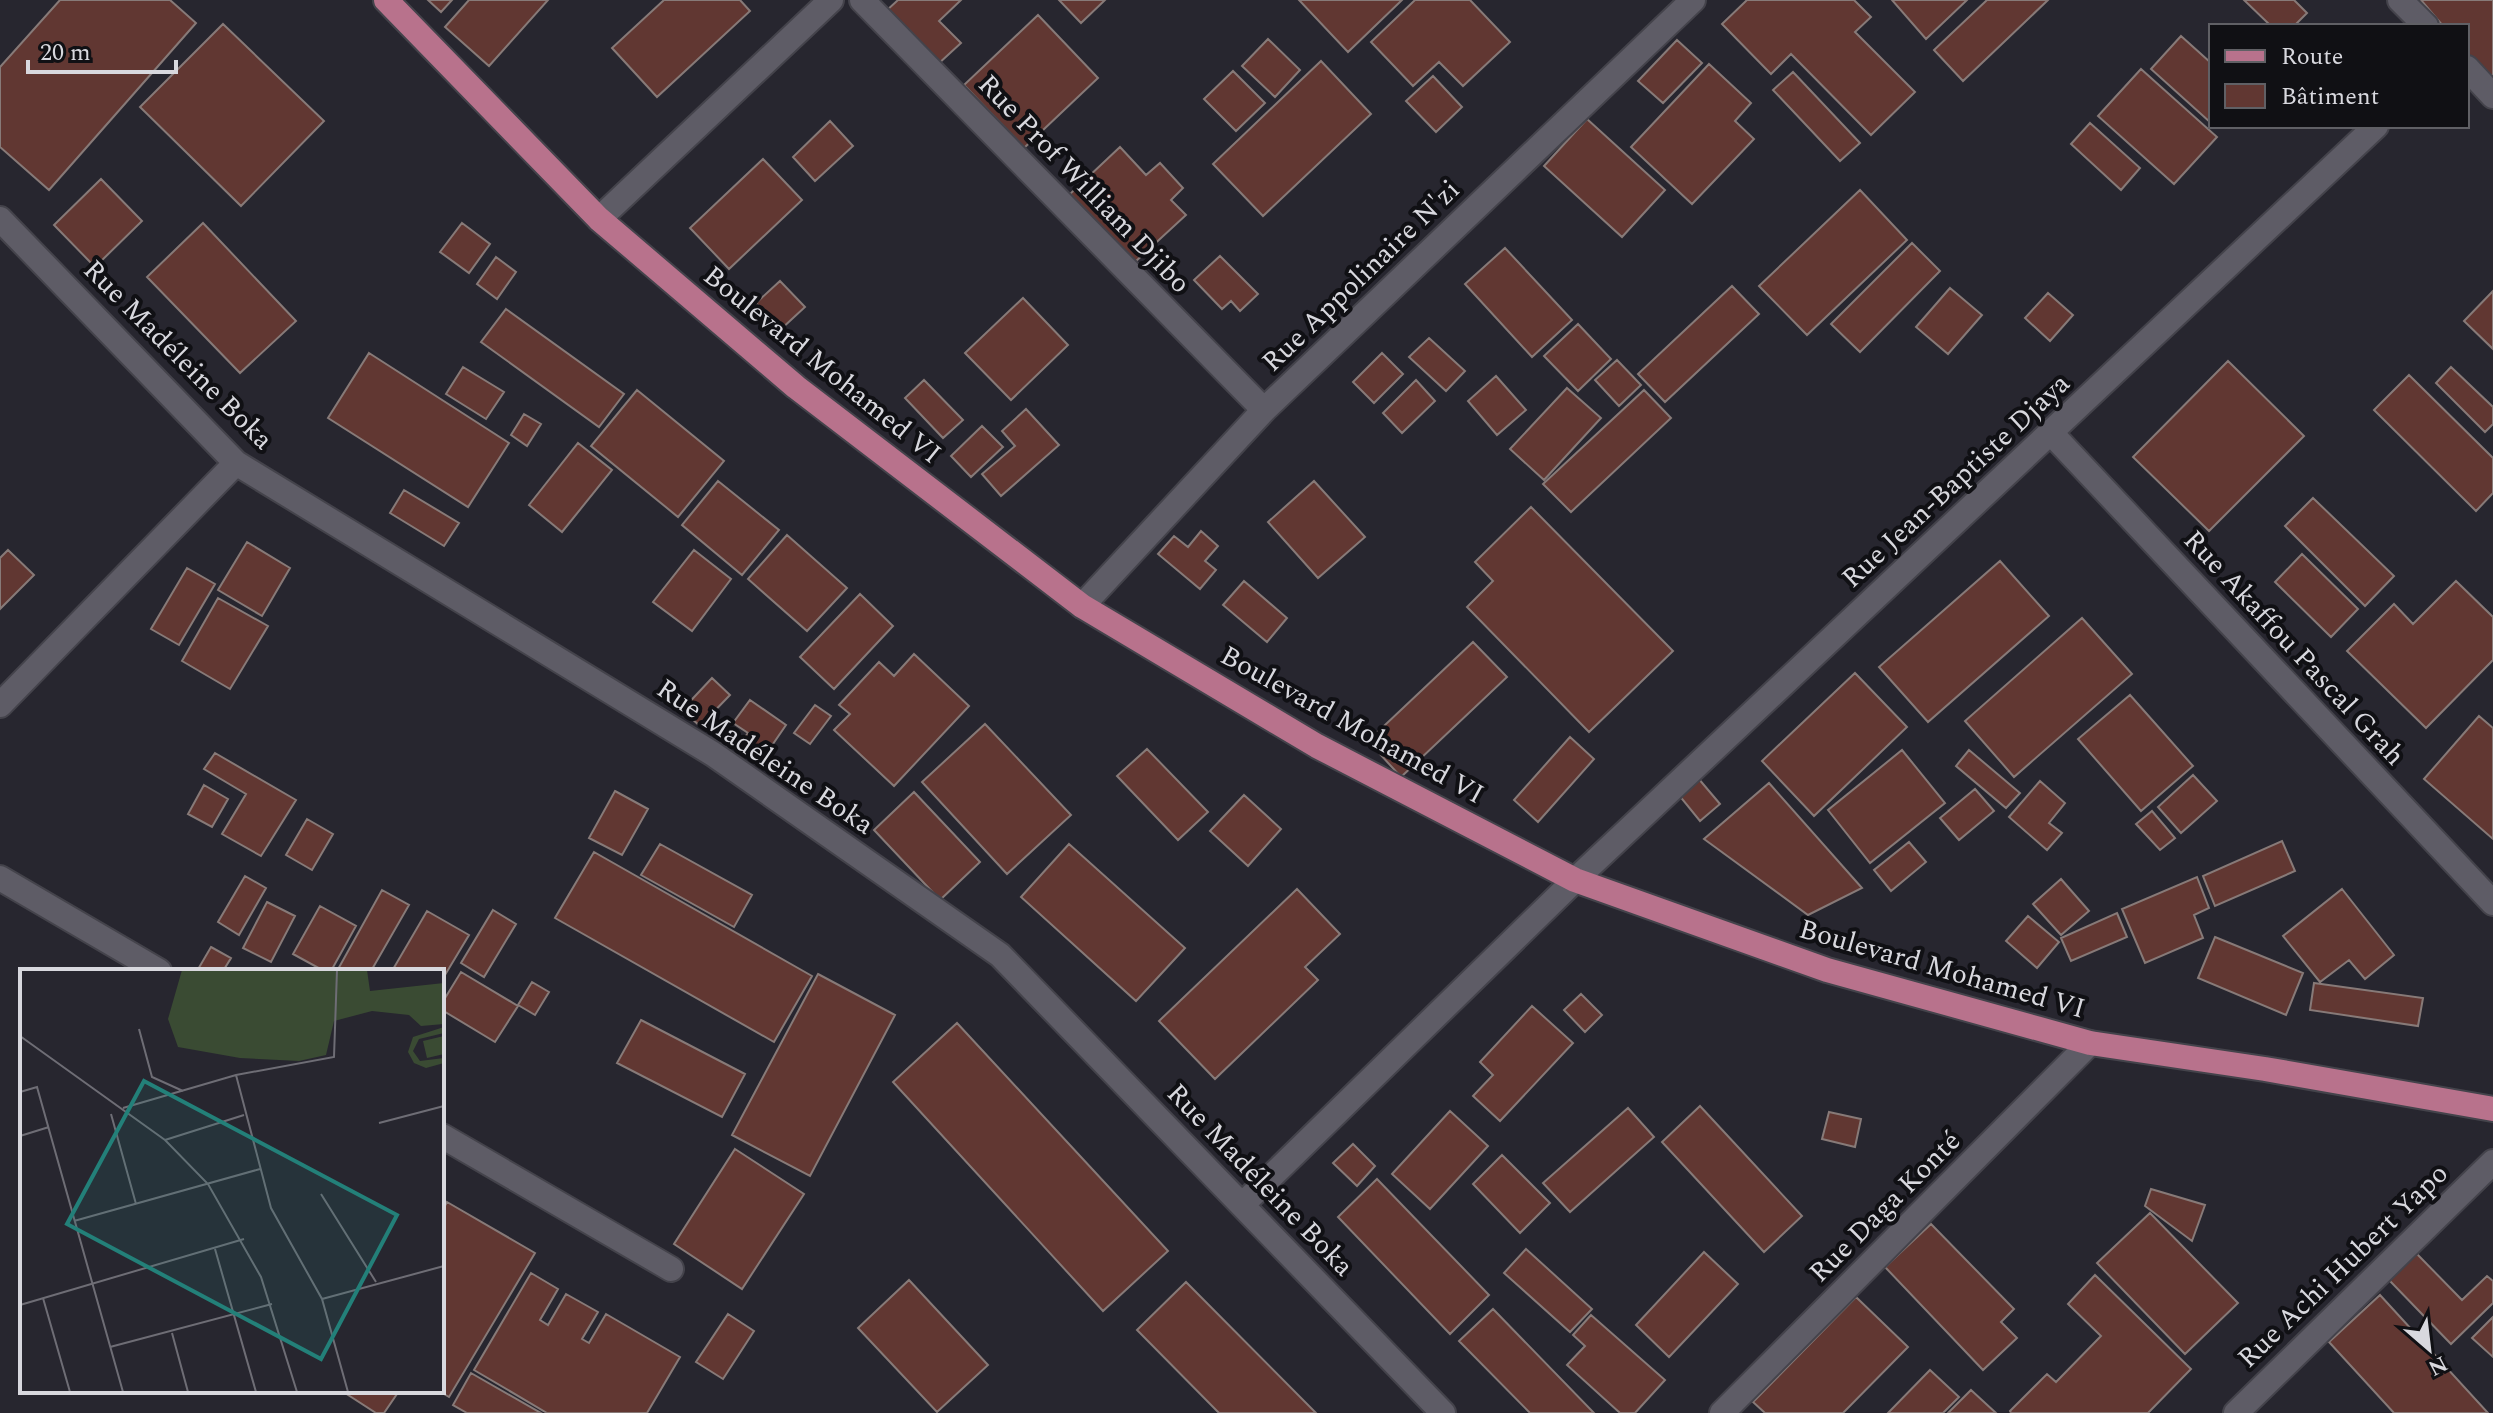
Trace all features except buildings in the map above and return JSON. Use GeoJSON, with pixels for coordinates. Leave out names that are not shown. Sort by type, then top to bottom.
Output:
{"type":"FeatureCollection","features":[{"type":"Feature","properties":{"kind":"main road","name":"Boulevard Mohamed VI"},"geometry":{"type":"LineString","coordinates":[[386,0],[599,219],[796,387],[1082,606],[1317,746],[1575,880],[1827,970],[2090,1043],[2265,1069],[2493,1109]]}},
{"type":"Feature","properties":{"kind":"street"},"geometry":{"type":"LineString","coordinates":[[599,219],[831,0]]}},
{"type":"Feature","properties":{"kind":"street","name":"Rue Prof William Djibo"},"geometry":{"type":"LineString","coordinates":[[862,0],[1264,410]]}},
{"type":"Feature","properties":{"kind":"street","name":"Rue Appolinaire N'zi"},"geometry":{"type":"LineString","coordinates":[[1082,606],[1264,410],[1693,0]]}},
{"type":"Feature","properties":{"kind":"street"},"geometry":{"type":"LineString","coordinates":[[2400,0],[2424,24]]}},
{"type":"Feature","properties":{"kind":"street"},"geometry":{"type":"LineString","coordinates":[[2469,70],[2493,96]]}},
{"type":"Feature","properties":{"kind":"street","name":"Rue Jean-Baptiste Djaya"},"geometry":{"type":"LineString","coordinates":[[1243,1204],[1575,880],[2374,128]]}},
{"type":"Feature","properties":{"kind":"street","name":"Rue Madéleine Boka"},"geometry":{"type":"LineString","coordinates":[[0,219],[236,463],[713,754],[1000,955],[1443,1413]]}},
{"type":"Feature","properties":{"kind":"street","name":"Rue Akaffou Pascal Grah"},"geometry":{"type":"LineString","coordinates":[[2051,433],[2493,903]]}},
{"type":"Feature","properties":{"kind":"street"},"geometry":{"type":"LineString","coordinates":[[0,705],[236,463]]}},
{"type":"Feature","properties":{"kind":"street"},"geometry":{"type":"LineString","coordinates":[[0,878],[156,969]]}},
{"type":"Feature","properties":{"kind":"street","name":"Rue Daga Konté"},"geometry":{"type":"LineString","coordinates":[[1722,1413],[2090,1043]]}},
{"type":"Feature","properties":{"kind":"street"},"geometry":{"type":"LineString","coordinates":[[444,1137],[671,1269]]}},
{"type":"Feature","properties":{"kind":"street","name":"Rue Achi Hubert Yapo"},"geometry":{"type":"LineString","coordinates":[[2236,1413],[2493,1162]]}}]}
